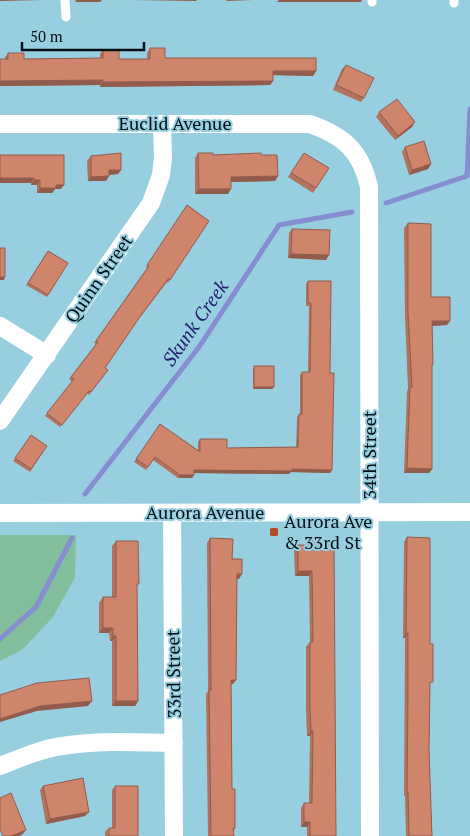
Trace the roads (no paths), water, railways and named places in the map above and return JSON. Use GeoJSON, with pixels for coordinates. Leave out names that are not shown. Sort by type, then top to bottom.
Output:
{"type":"FeatureCollection","features":[{"type":"Feature","properties":{"kind":"street","name":"Euclid Avenue"},"geometry":{"type":"LineString","coordinates":[[0,124],[310,124],[328,131],[345,142]]}},
{"type":"Feature","properties":{"kind":"street","name":"Quinn Street"},"geometry":{"type":"LineString","coordinates":[[0,421],[151,204],[161,176],[163,158],[162,124]]}},
{"type":"Feature","properties":{"kind":"street","name":"34th Street"},"geometry":{"type":"LineString","coordinates":[[345,142],[358,157],[366,174],[369,187],[370,836]]}},
{"type":"Feature","properties":{"kind":"street"},"geometry":{"type":"LineString","coordinates":[[0,326],[46,355]]}},
{"type":"Feature","properties":{"kind":"street","name":"Aurora Avenue"},"geometry":{"type":"LineString","coordinates":[[0,513],[470,512]]}},
{"type":"Feature","properties":{"kind":"street","name":"33rd Street"},"geometry":{"type":"LineString","coordinates":[[172,513],[174,836]]}},
{"type":"Feature","properties":{"kind":"street"},"geometry":{"type":"LineString","coordinates":[[0,766],[37,752],[68,745],[111,742],[174,743]]}},
{"type":"Feature","properties":{"kind":"lane"},"geometry":{"type":"LineString","coordinates":[[65,0],[66,17]]}},
{"type":"Feature","properties":{"kind":"waterway","name":"Skunk Creek"},"geometry":{"type":"LineString","coordinates":[[386,203],[467,176],[470,109]]}},
{"type":"Feature","properties":{"kind":"waterway","name":"Skunk Creek"},"geometry":{"type":"LineString","coordinates":[[85,494],[199,347],[279,225],[352,212]]}},
{"type":"Feature","properties":{"kind":"waterway","name":"Skunk Creek"},"geometry":{"type":"LineString","coordinates":[[0,639],[36,607],[72,538]]}},
{"type":"Feature","properties":{"kind":"place","name":"Aurora Ave & 33rd St"},"geometry":{"type":"Point","coordinates":[274,532]}}]}
